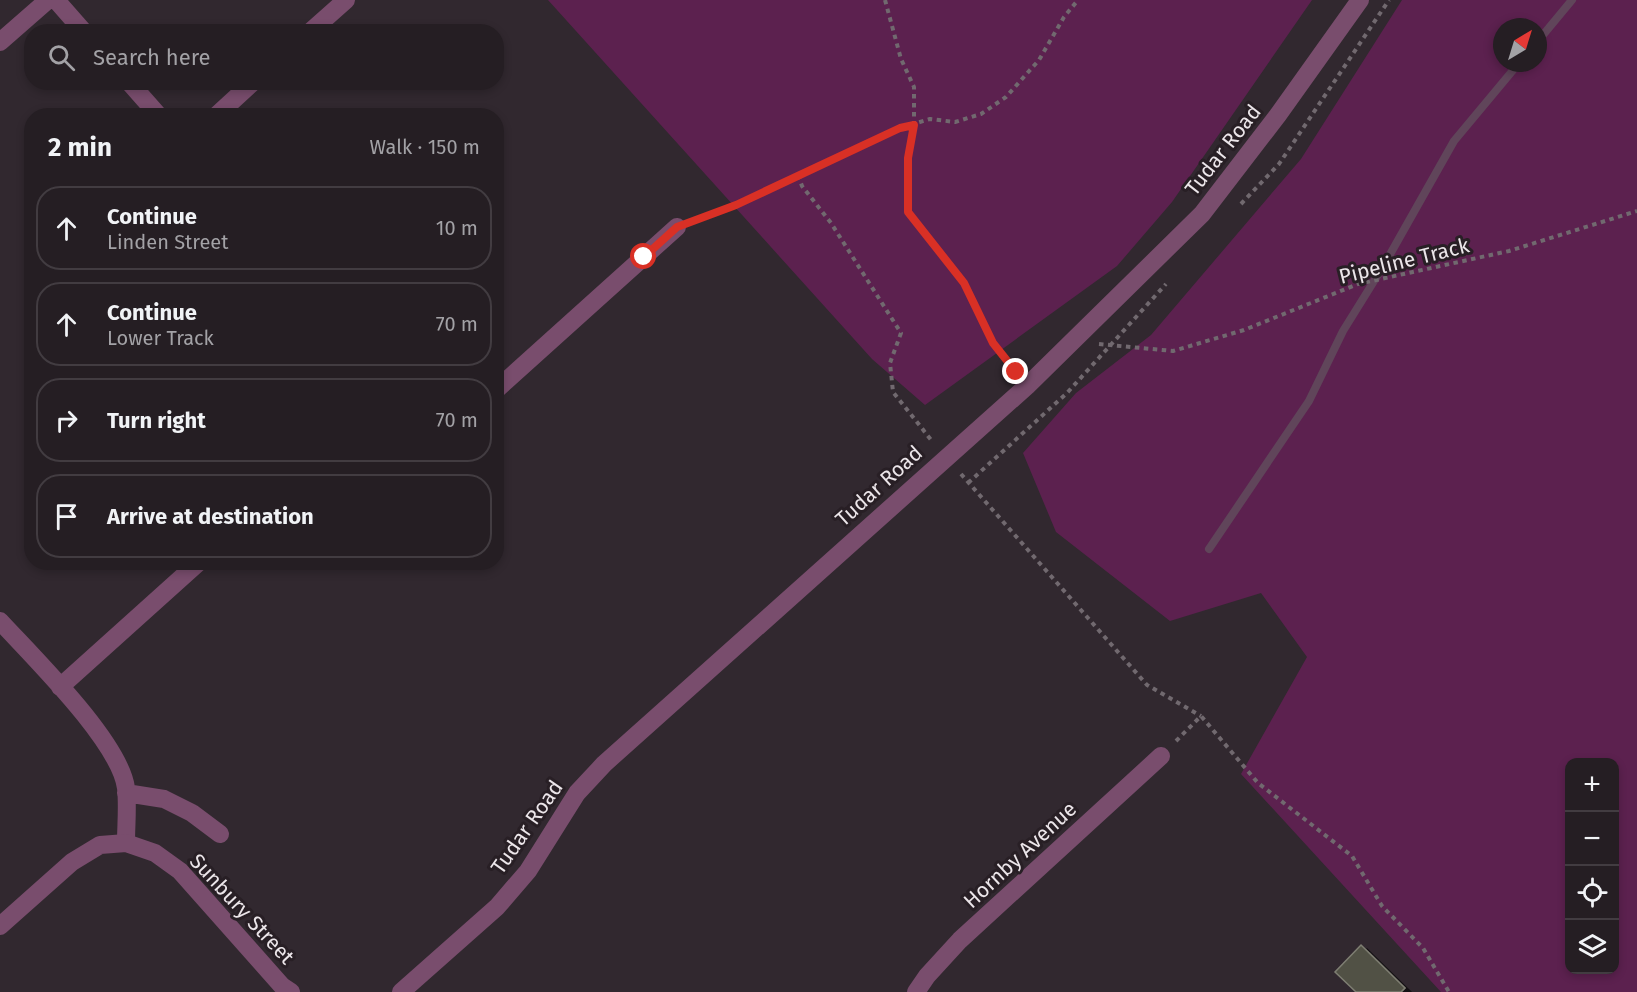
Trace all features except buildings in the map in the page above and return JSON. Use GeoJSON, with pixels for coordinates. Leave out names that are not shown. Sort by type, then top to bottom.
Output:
{"type":"FeatureCollection","features":[{"type":"Feature","properties":{"kind":"street"},"geometry":{"type":"LineString","coordinates":[[0,42],[48,0]]}},
{"type":"Feature","properties":{"kind":"street"},"geometry":{"type":"LineString","coordinates":[[56,0],[77,24]]}},
{"type":"Feature","properties":{"kind":"street"},"geometry":{"type":"LineString","coordinates":[[319,24],[346,0]]}},
{"type":"Feature","properties":{"kind":"street","name":"Tudar Road"},"geometry":{"type":"LineString","coordinates":[[405,989],[497,907],[528,871],[578,793],[603,764],[1027,386],[1202,214],[1278,115],[1360,0]]}},
{"type":"Feature","properties":{"kind":"street"},"geometry":{"type":"LineString","coordinates":[[136,90],[152,108]]}},
{"type":"Feature","properties":{"kind":"street"},"geometry":{"type":"LineString","coordinates":[[225,108],[244,90]]}},
{"type":"Feature","properties":{"kind":"street"},"geometry":{"type":"LineString","coordinates":[[504,383],[677,227]]}},
{"type":"Feature","properties":{"kind":"street"},"geometry":{"type":"LineString","coordinates":[[60,687],[190,570]]}},
{"type":"Feature","properties":{"kind":"street"},"geometry":{"type":"LineString","coordinates":[[0,621],[60,687],[114,754],[126,793],[126,843]]}},
{"type":"Feature","properties":{"kind":"street","name":"Hornby Avenue"},"geometry":{"type":"LineString","coordinates":[[916,992],[927,976],[960,940],[1161,756]]}},
{"type":"Feature","properties":{"kind":"street","name":"Sunbury Street"},"geometry":{"type":"LineString","coordinates":[[126,793],[164,799],[192,813],[220,834]]}},
{"type":"Feature","properties":{"kind":"street","name":"Sunbury Street"},"geometry":{"type":"LineString","coordinates":[[0,926],[72,862],[99,845],[126,843],[155,853],[180,871],[282,986],[291,992]]}},
{"type":"Feature","properties":{"kind":"path"},"geometry":{"type":"LineString","coordinates":[[885,0],[901,59],[914,87],[914,125],[908,158],[908,212],[964,283],[993,343],[1027,386]]}},
{"type":"Feature","properties":{"kind":"path"},"geometry":{"type":"LineString","coordinates":[[677,227],[736,205],[900,128],[930,119],[955,122],[981,114],[1006,96],[1039,60],[1064,17],[1078,0]]}},
{"type":"Feature","properties":{"kind":"path"},"geometry":{"type":"LineString","coordinates":[[798,175],[802,186],[831,223],[901,333],[890,363],[893,392],[946,456],[1147,685],[1202,716],[1258,783],[1352,856],[1382,906],[1423,948],[1449,992]]}},
{"type":"Feature","properties":{"kind":"path","name":"Pipeline Track"},"geometry":{"type":"LineString","coordinates":[[1074,341],[1173,351],[1244,330],[1358,284],[1509,251],[1637,211]]}},
{"type":"Feature","properties":{"kind":"path"},"geometry":{"type":"LineString","coordinates":[[1161,756],[1202,716]]}},
{"type":"Feature","properties":{"kind":"shaded area"},"geometry":{"type":"Polygon","coordinates":[[[548,0],[1312,0],[1172,202],[1117,266],[925,405],[872,359],[548,0]]]}},
{"type":"Feature","properties":{"kind":"shaded area"},"geometry":{"type":"Polygon","coordinates":[[[1402,0],[1637,0],[1637,992],[1441,992],[1241,774],[1307,657],[1261,593],[1170,621],[1056,532],[1023,453],[1076,393],[1151,335],[1301,159],[1402,0]]]}},
{"type":"Feature","properties":{"kind":"waterway"},"geometry":{"type":"LineString","coordinates":[[1547,30],[1572,0]]}},
{"type":"Feature","properties":{"kind":"waterway"},"geometry":{"type":"LineString","coordinates":[[1209,549],[1309,401],[1343,331],[1384,265],[1454,141],[1512,72]]}},
{"type":"Feature","properties":{"kind":"route"},"geometry":{"type":"LineString","coordinates":[[644,257],[677,227],[736,205],[900,128],[914,125],[908,158],[908,212],[964,283],[993,343],[1016,372]]}}]}
